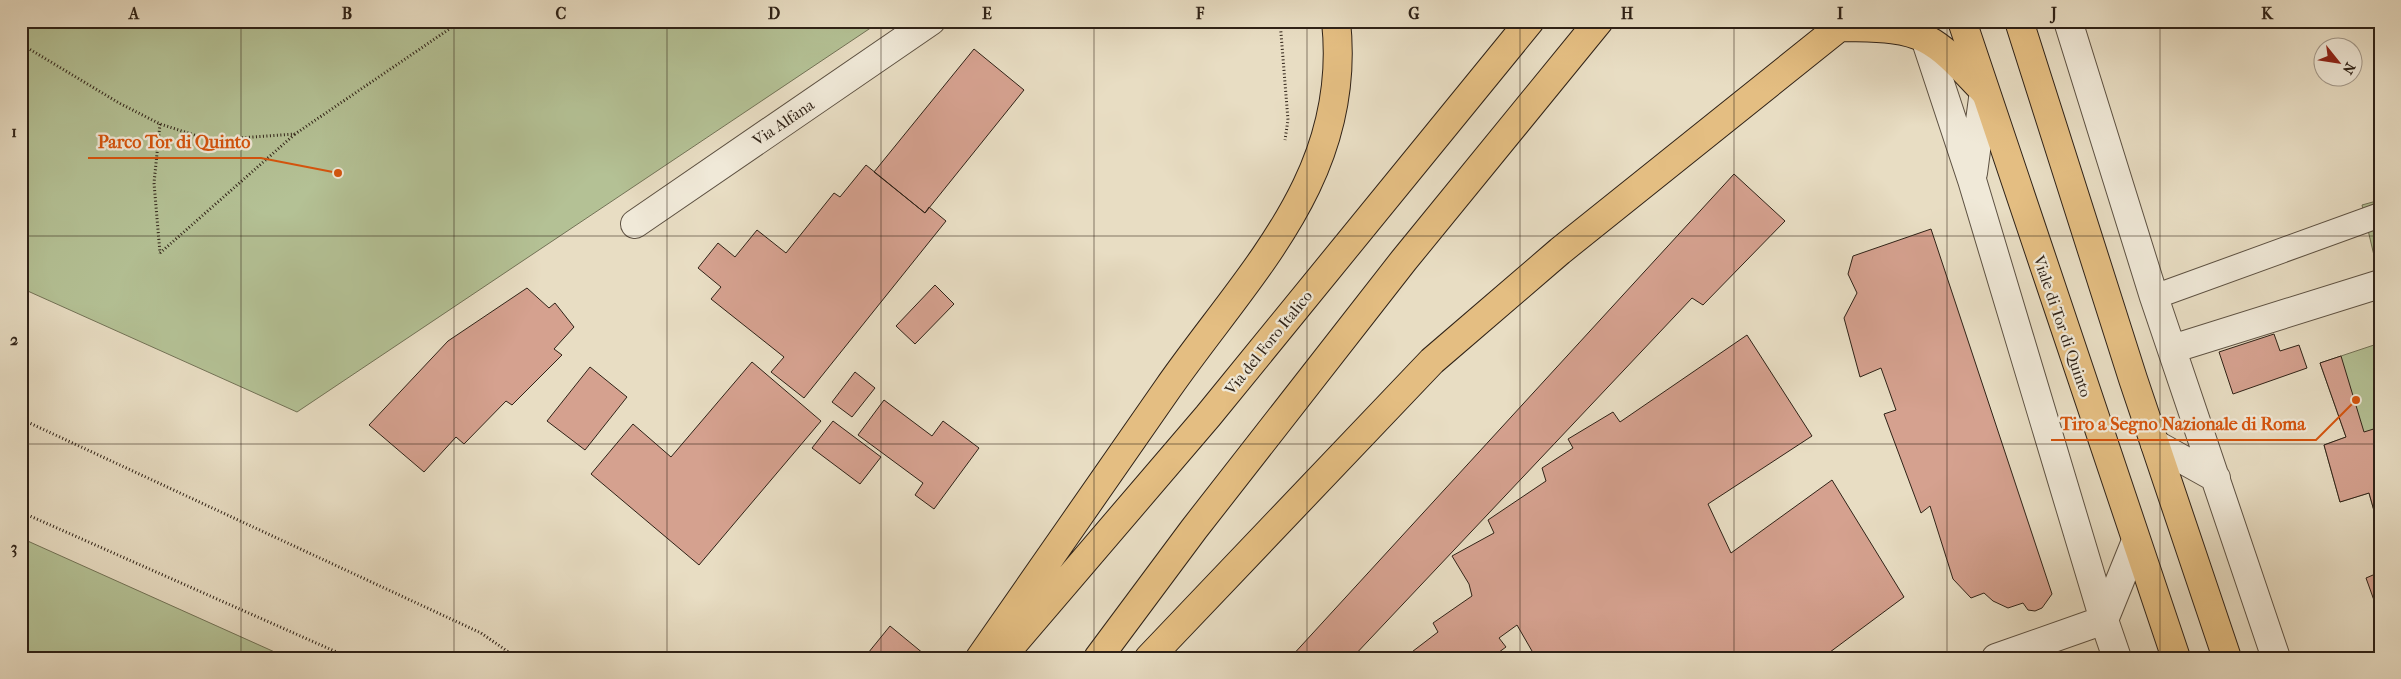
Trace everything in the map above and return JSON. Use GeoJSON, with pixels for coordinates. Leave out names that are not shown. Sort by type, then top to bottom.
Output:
{"type":"FeatureCollection","features":[{"type":"Feature","properties":{"kind":"main road"},"geometry":{"type":"LineString","coordinates":[[980,658],[1176,376],[1256,270],[1279,235],[1314,171],[1330,123],[1338,76],[1336,21]]}},
{"type":"Feature","properties":{"kind":"main road","name":"Via del Foro Italico"},"geometry":{"type":"LineString","coordinates":[[1000,658],[1214,409],[1530,21]]}},
{"type":"Feature","properties":{"kind":"main road"},"geometry":{"type":"LineString","coordinates":[[1098,658],[1194,529],[1404,260],[1599,21]]}},
{"type":"Feature","properties":{"kind":"main road","name":"Viale di Tor di Quinto"},"geometry":{"type":"LineString","coordinates":[[1962,21],[2176,658]]}},
{"type":"Feature","properties":{"kind":"main road"},"geometry":{"type":"LineString","coordinates":[[2019,21],[2227,658]]}},
{"type":"Feature","properties":{"kind":"main road"},"geometry":{"type":"LineString","coordinates":[[1149,658],[1432,361],[1560,251],[1845,24],[1886,29],[1925,38],[1954,60],[1984,90]]}},
{"type":"Feature","properties":{"kind":"street","name":"Via Alfana"},"geometry":{"type":"LineString","coordinates":[[635,224],[931,21]]}},
{"type":"Feature","properties":{"kind":"street"},"geometry":{"type":"LineString","coordinates":[[2068,21],[2154,297],[2276,658]]}},
{"type":"Feature","properties":{"kind":"street"},"geometry":{"type":"LineString","coordinates":[[1925,38],[1972,180],[2117,658]]}},
{"type":"Feature","properties":{"kind":"street"},"geometry":{"type":"LineString","coordinates":[[1972,180],[1984,90]]}},
{"type":"Feature","properties":{"kind":"street"},"geometry":{"type":"LineString","coordinates":[[2172,349],[2380,284]]}},
{"type":"Feature","properties":{"kind":"street"},"geometry":{"type":"LineString","coordinates":[[2156,444],[2216,478]]}},
{"type":"Feature","properties":{"kind":"street"},"geometry":{"type":"LineString","coordinates":[[1996,658],[2104,620],[2136,541]]}},
{"type":"Feature","properties":{"kind":"lane"},"geometry":{"type":"LineString","coordinates":[[2154,297],[2380,215]]}},
{"type":"Feature","properties":{"kind":"path"},"geometry":{"type":"LineString","coordinates":[[160,124],[154,183],[160,253],[295,134],[461,21]]}},
{"type":"Feature","properties":{"kind":"path"},"geometry":{"type":"LineString","coordinates":[[1280,21],[1288,120],[1284,146]]}},
{"type":"Feature","properties":{"kind":"path"},"geometry":{"type":"LineString","coordinates":[[21,44],[119,103],[160,124],[210,140],[295,134]]}},
{"type":"Feature","properties":{"kind":"path"},"geometry":{"type":"LineString","coordinates":[[21,420],[481,633],[518,658]]}},
{"type":"Feature","properties":{"kind":"path"},"geometry":{"type":"LineString","coordinates":[[21,512],[350,658]]}},
{"type":"Feature","properties":{"kind":"green space"},"geometry":{"type":"Polygon","coordinates":[[[21,21],[881,21],[297,412],[21,288],[21,21]]]}},
{"type":"Feature","properties":{"kind":"green space"},"geometry":{"type":"Polygon","coordinates":[[[2380,200],[2380,267],[2377,268],[2362,205],[2380,200]]]}},
{"type":"Feature","properties":{"kind":"green space"},"geometry":{"type":"Polygon","coordinates":[[[2380,343],[2380,532],[2369,493],[2340,502],[2324,445],[2346,437],[2320,363],[2380,343]]]}},
{"type":"Feature","properties":{"kind":"green space"},"geometry":{"type":"Polygon","coordinates":[[[21,538],[288,658],[21,658],[21,538]]]}},
{"type":"Feature","properties":{"kind":"building"},"geometry":{"type":"Polygon","coordinates":[[[974,49],[1024,90],[925,213],[874,172],[974,49]]]}},
{"type":"Feature","properties":{"kind":"building"},"geometry":{"type":"Polygon","coordinates":[[[866,165],[925,213],[929,207],[946,221],[804,398],[771,372],[784,357],[711,299],[721,287],[698,268],[718,243],[735,257],[757,230],[786,253],[834,193],[840,197],[866,165]]]}},
{"type":"Feature","properties":{"kind":"building"},"geometry":{"type":"Polygon","coordinates":[[[1734,174],[1785,221],[1703,305],[1692,298],[1352,658],[1290,658],[1734,174]]]}},
{"type":"Feature","properties":{"kind":"building"},"geometry":{"type":"Polygon","coordinates":[[[1931,229],[2052,594],[2042,608],[2035,611],[2028,610],[2023,603],[2008,608],[1993,601],[1984,593],[1971,598],[1953,579],[1930,506],[1921,513],[1884,414],[1896,410],[1881,368],[1860,377],[1844,318],[1857,293],[1848,274],[1853,256],[1931,229]]]}},
{"type":"Feature","properties":{"kind":"building"},"geometry":{"type":"Polygon","coordinates":[[[935,285],[954,304],[915,344],[896,326],[935,285]]]}},
{"type":"Feature","properties":{"kind":"building"},"geometry":{"type":"Polygon","coordinates":[[[527,288],[549,308],[555,303],[574,327],[554,349],[562,355],[512,405],[506,401],[464,444],[456,437],[424,472],[369,425],[448,341],[527,288]]]}},
{"type":"Feature","properties":{"kind":"building"},"geometry":{"type":"Polygon","coordinates":[[[2274,334],[2280,351],[2299,345],[2307,368],[2233,394],[2219,352],[2274,334]]]}},
{"type":"Feature","properties":{"kind":"building"},"geometry":{"type":"Polygon","coordinates":[[[1747,335],[1812,436],[1708,504],[1731,553],[1832,480],[1904,597],[1822,658],[1765,658],[1763,656],[1760,658],[1536,658],[1517,625],[1499,638],[1506,647],[1491,658],[1404,658],[1438,632],[1433,623],[1472,596],[1469,584],[1452,556],[1494,533],[1488,520],[1546,481],[1542,468],[1573,448],[1568,439],[1613,412],[1620,422],[1747,335]]]}},
{"type":"Feature","properties":{"kind":"building"},"geometry":{"type":"Polygon","coordinates":[[[2341,356],[2364,432],[2380,427],[2380,532],[2369,493],[2340,502],[2324,445],[2346,437],[2320,363],[2341,356]]]}},
{"type":"Feature","properties":{"kind":"building"},"geometry":{"type":"Polygon","coordinates":[[[752,362],[821,421],[699,565],[591,474],[633,424],[671,457],[752,362]]]}},
{"type":"Feature","properties":{"kind":"building"},"geometry":{"type":"Polygon","coordinates":[[[590,367],[627,397],[585,450],[547,421],[590,367]]]}},
{"type":"Feature","properties":{"kind":"building"},"geometry":{"type":"Polygon","coordinates":[[[855,372],[875,388],[852,417],[832,402],[855,372]]]}},
{"type":"Feature","properties":{"kind":"building"},"geometry":{"type":"Polygon","coordinates":[[[884,400],[932,436],[943,421],[979,448],[934,509],[915,495],[923,483],[858,435],[884,400]]]}},
{"type":"Feature","properties":{"kind":"building"},"geometry":{"type":"Polygon","coordinates":[[[833,421],[881,457],[860,484],[812,448],[833,421]]]}},
{"type":"Feature","properties":{"kind":"building"},"geometry":{"type":"Polygon","coordinates":[[[2380,572],[2380,617],[2366,578],[2380,572]]]}},
{"type":"Feature","properties":{"kind":"building"},"geometry":{"type":"Polygon","coordinates":[[[890,626],[924,654],[921,658],[864,658],[890,626]]]}},
{"type":"Feature","properties":{"kind":"place","name":"Parco Tor di Quinto"},"geometry":{"type":"Point","coordinates":[338,173]}},
{"type":"Feature","properties":{"kind":"place","name":"Tiro a Segno Nazionale di Roma"},"geometry":{"type":"Point","coordinates":[2356,400]}}]}
